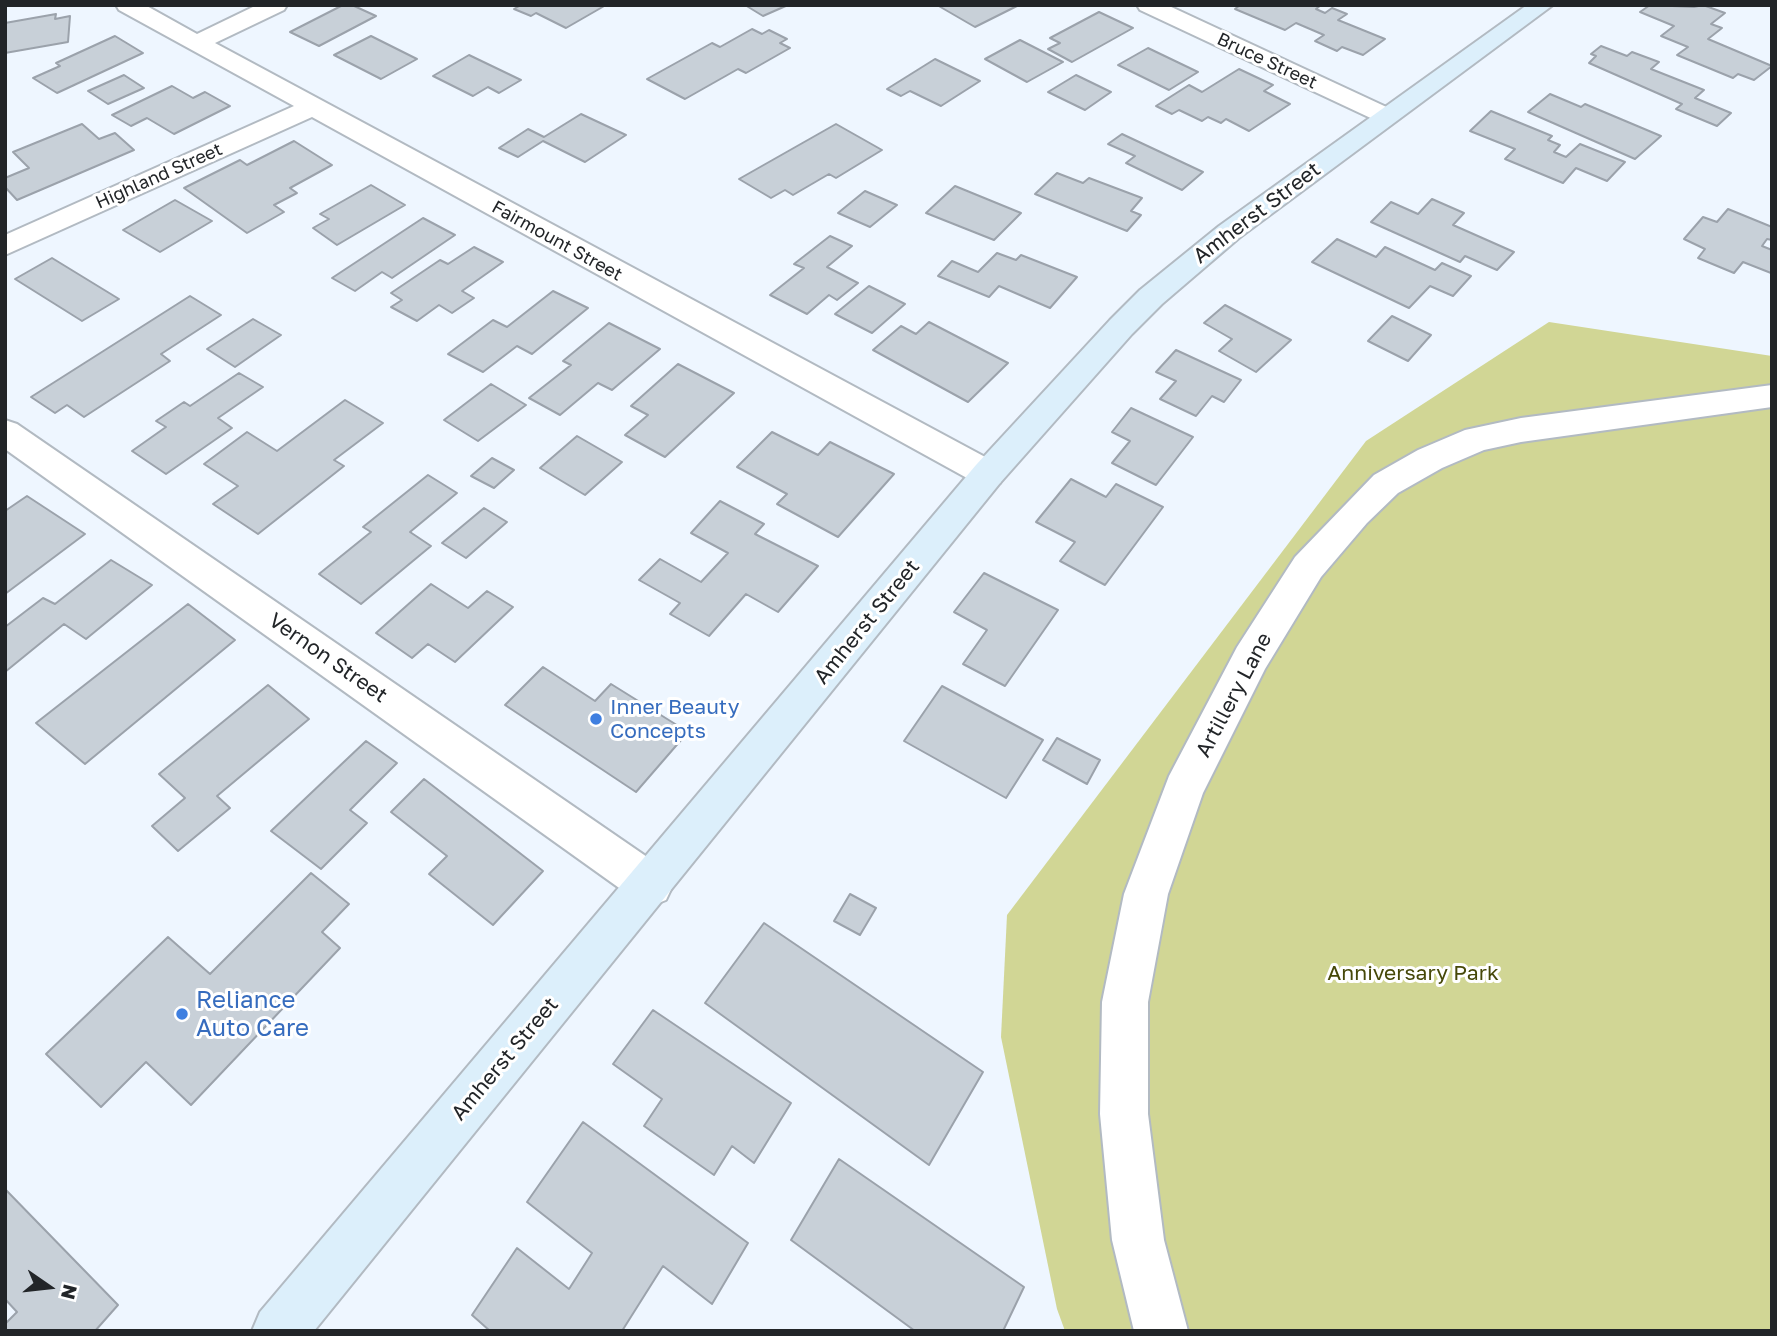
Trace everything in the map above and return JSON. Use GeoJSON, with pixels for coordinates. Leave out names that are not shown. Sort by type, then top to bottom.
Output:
{"type":"FeatureCollection","features":[{"type":"Feature","properties":{"kind":"main road","name":"Amherst Street"},"geometry":{"type":"LineString","coordinates":[[279,1331],[988,474],[1151,297],[1229,233],[1386,116],[1542,5]]}},
{"type":"Feature","properties":{"kind":"street","name":"Fairmount Street"},"geometry":{"type":"LineString","coordinates":[[127,5],[988,474]]}},
{"type":"Feature","properties":{"kind":"street"},"geometry":{"type":"LineString","coordinates":[[199,42],[276,5]]}},
{"type":"Feature","properties":{"kind":"street","name":"Bruce Street"},"geometry":{"type":"LineString","coordinates":[[1148,5],[1386,116]]}},
{"type":"Feature","properties":{"kind":"street","name":"Highland Street"},"geometry":{"type":"LineString","coordinates":[[5,246],[313,107]]}},
{"type":"Feature","properties":{"kind":"street","name":"Artillery Lane"},"geometry":{"type":"LineString","coordinates":[[1161,1331],[1138,1240],[1124,1114],[1125,1002],[1146,894],[1184,789],[1251,658],[1308,567],[1355,514],[1387,484],[1430,458],[1477,439],[1521,430],[1772,397]]}},
{"type":"Feature","properties":{"kind":"street","name":"Vernon Street"},"geometry":{"type":"LineString","coordinates":[[5,432],[650,885]]}},
{"type":"Feature","properties":{"kind":"green space","name":"Anniversary Park"},"geometry":{"type":"Polygon","coordinates":[[[1549,322],[1772,356],[1772,1331],[1065,1331],[1057,1309],[1001,1037],[1007,915],[1366,441],[1549,322]]]}},
{"type":"Feature","properties":{"kind":"building"},"geometry":{"type":"Polygon","coordinates":[[[343,5],[352,5],[376,16],[319,46],[290,32],[343,5]]]}},
{"type":"Feature","properties":{"kind":"building"},"geometry":{"type":"Polygon","coordinates":[[[521,5],[606,5],[566,28],[536,13],[531,16],[514,9],[521,5]]]}},
{"type":"Feature","properties":{"kind":"building"},"geometry":{"type":"Polygon","coordinates":[[[745,5],[788,5],[763,16],[745,5]]]}},
{"type":"Feature","properties":{"kind":"building"},"geometry":{"type":"Polygon","coordinates":[[[937,5],[1019,5],[975,27],[937,5]]]}},
{"type":"Feature","properties":{"kind":"building"},"geometry":{"type":"Polygon","coordinates":[[[1240,5],[1321,5],[1316,9],[1325,13],[1332,8],[1347,14],[1338,20],[1385,39],[1363,55],[1342,47],[1337,51],[1315,41],[1324,35],[1296,23],[1285,30],[1235,9],[1240,5]]]}},
{"type":"Feature","properties":{"kind":"building"},"geometry":{"type":"Polygon","coordinates":[[[1650,5],[1703,5],[1725,13],[1711,24],[1722,28],[1708,39],[1772,66],[1754,80],[1738,74],[1733,78],[1677,55],[1688,47],[1661,36],[1674,26],[1640,12],[1650,5]]]}},
{"type":"Feature","properties":{"kind":"building"},"geometry":{"type":"Polygon","coordinates":[[[1099,12],[1133,28],[1072,62],[1048,49],[1060,43],[1050,38],[1099,12]]]}},
{"type":"Feature","properties":{"kind":"building"},"geometry":{"type":"Polygon","coordinates":[[[56,14],[55,19],[70,16],[68,42],[5,53],[5,23],[56,14]]]}},
{"type":"Feature","properties":{"kind":"building"},"geometry":{"type":"Polygon","coordinates":[[[752,29],[762,34],[769,30],[787,39],[780,43],[790,48],[746,73],[738,69],[685,99],[647,79],[712,43],[720,47],[752,29]]]}},
{"type":"Feature","properties":{"kind":"building"},"geometry":{"type":"Polygon","coordinates":[[[115,36],[143,53],[57,93],[33,78],[60,66],[56,63],[115,36]]]}},
{"type":"Feature","properties":{"kind":"building"},"geometry":{"type":"Polygon","coordinates":[[[371,36],[417,59],[381,79],[334,55],[371,36]]]}},
{"type":"Feature","properties":{"kind":"building"},"geometry":{"type":"Polygon","coordinates":[[[1020,40],[1063,62],[1027,82],[985,59],[1020,40]]]}},
{"type":"Feature","properties":{"kind":"building"},"geometry":{"type":"Polygon","coordinates":[[[1601,46],[1627,56],[1632,52],[1659,62],[1651,69],[1704,90],[1695,98],[1731,113],[1717,126],[1676,109],[1682,104],[1589,63],[1596,56],[1591,54],[1601,46]]]}},
{"type":"Feature","properties":{"kind":"building"},"geometry":{"type":"Polygon","coordinates":[[[1148,48],[1198,72],[1169,90],[1118,65],[1148,48]]]}},
{"type":"Feature","properties":{"kind":"building"},"geometry":{"type":"Polygon","coordinates":[[[469,55],[521,80],[499,93],[488,87],[473,96],[433,76],[469,55]]]}},
{"type":"Feature","properties":{"kind":"building"},"geometry":{"type":"Polygon","coordinates":[[[935,59],[980,81],[941,106],[910,91],[901,96],[887,89],[935,59]]]}},
{"type":"Feature","properties":{"kind":"building"},"geometry":{"type":"Polygon","coordinates":[[[1239,69],[1273,85],[1264,91],[1290,104],[1249,131],[1226,119],[1221,123],[1208,117],[1202,121],[1179,110],[1172,114],[1156,106],[1189,85],[1202,92],[1239,69]]]}},
{"type":"Feature","properties":{"kind":"building"},"geometry":{"type":"Polygon","coordinates":[[[124,75],[144,88],[108,104],[88,91],[124,75]]]}},
{"type":"Feature","properties":{"kind":"building"},"geometry":{"type":"Polygon","coordinates":[[[1076,75],[1111,92],[1085,110],[1048,92],[1076,75]]]}},
{"type":"Feature","properties":{"kind":"building"},"geometry":{"type":"Polygon","coordinates":[[[172,86],[193,98],[205,92],[230,106],[174,134],[147,118],[131,126],[112,115],[172,86]]]}},
{"type":"Feature","properties":{"kind":"building"},"geometry":{"type":"Polygon","coordinates":[[[1550,94],[1581,107],[1585,104],[1661,136],[1635,159],[1528,112],[1550,94]]]}},
{"type":"Feature","properties":{"kind":"building"},"geometry":{"type":"Polygon","coordinates":[[[1491,111],[1552,136],[1548,140],[1560,145],[1554,152],[1566,157],[1580,144],[1625,162],[1607,181],[1576,168],[1563,183],[1505,159],[1515,149],[1470,131],[1491,111]]]}},
{"type":"Feature","properties":{"kind":"building"},"geometry":{"type":"Polygon","coordinates":[[[581,114],[626,135],[585,162],[543,141],[518,157],[499,148],[528,129],[544,137],[581,114]]]}},
{"type":"Feature","properties":{"kind":"building"},"geometry":{"type":"Polygon","coordinates":[[[82,124],[99,139],[115,133],[134,150],[17,200],[5,187],[5,178],[29,168],[13,152],[82,124]]]}},
{"type":"Feature","properties":{"kind":"building"},"geometry":{"type":"Polygon","coordinates":[[[836,124],[882,150],[836,178],[829,174],[793,195],[785,190],[771,198],[739,179],[836,124]]]}},
{"type":"Feature","properties":{"kind":"building"},"geometry":{"type":"Polygon","coordinates":[[[1122,134],[1203,172],[1182,190],[1126,163],[1135,156],[1108,144],[1122,134]]]}},
{"type":"Feature","properties":{"kind":"building"},"geometry":{"type":"Polygon","coordinates":[[[294,141],[332,165],[290,188],[297,193],[274,205],[284,212],[247,233],[184,188],[240,160],[247,165],[294,141]]]}},
{"type":"Feature","properties":{"kind":"building"},"geometry":{"type":"Polygon","coordinates":[[[1057,173],[1083,183],[1089,178],[1142,198],[1131,211],[1141,215],[1127,231],[1035,194],[1057,173]]]}},
{"type":"Feature","properties":{"kind":"building"},"geometry":{"type":"Polygon","coordinates":[[[371,185],[405,205],[337,245],[313,228],[329,219],[320,214],[371,185]]]}},
{"type":"Feature","properties":{"kind":"building"},"geometry":{"type":"Polygon","coordinates":[[[955,186],[1021,213],[994,240],[926,213],[955,186]]]}},
{"type":"Feature","properties":{"kind":"building"},"geometry":{"type":"Polygon","coordinates":[[[865,191],[897,205],[870,227],[838,213],[865,191]]]}},
{"type":"Feature","properties":{"kind":"building"},"geometry":{"type":"Polygon","coordinates":[[[1432,199],[1464,213],[1453,225],[1514,252],[1497,270],[1465,256],[1460,262],[1371,222],[1391,202],[1418,214],[1432,199]]]}},
{"type":"Feature","properties":{"kind":"building"},"geometry":{"type":"Polygon","coordinates":[[[175,200],[212,221],[160,252],[123,230],[175,200]]]}},
{"type":"Feature","properties":{"kind":"building"},"geometry":{"type":"Polygon","coordinates":[[[1728,209],[1772,227],[1772,240],[1767,239],[1762,246],[1772,250],[1771,273],[1743,262],[1734,273],[1698,258],[1705,249],[1684,239],[1703,217],[1717,222],[1728,209]]]}},
{"type":"Feature","properties":{"kind":"building"},"geometry":{"type":"Polygon","coordinates":[[[423,218],[455,235],[392,278],[382,272],[355,291],[332,278],[423,218]]]}},
{"type":"Feature","properties":{"kind":"building"},"geometry":{"type":"Polygon","coordinates":[[[830,236],[852,246],[827,267],[858,283],[837,300],[829,295],[807,314],[770,295],[804,268],[794,264],[830,236]]]}},
{"type":"Feature","properties":{"kind":"building"},"geometry":{"type":"Polygon","coordinates":[[[1337,239],[1376,257],[1385,247],[1435,270],[1442,263],[1471,276],[1453,296],[1430,286],[1409,308],[1312,262],[1337,239]]]}},
{"type":"Feature","properties":{"kind":"building"},"geometry":{"type":"Polygon","coordinates":[[[474,247],[503,262],[462,291],[474,298],[452,313],[439,305],[417,321],[391,307],[402,300],[391,293],[440,260],[448,264],[474,247]]]}},
{"type":"Feature","properties":{"kind":"building"},"geometry":{"type":"Polygon","coordinates":[[[997,253],[1016,260],[1021,255],[1077,277],[1050,308],[999,286],[989,297],[938,276],[952,261],[978,272],[997,253]]]}},
{"type":"Feature","properties":{"kind":"building"},"geometry":{"type":"Polygon","coordinates":[[[52,258],[119,299],[82,321],[15,279],[52,258]]]}},
{"type":"Feature","properties":{"kind":"building"},"geometry":{"type":"Polygon","coordinates":[[[869,286],[905,304],[872,333],[835,314],[869,286]]]}},
{"type":"Feature","properties":{"kind":"building"},"geometry":{"type":"Polygon","coordinates":[[[553,291],[588,308],[532,354],[517,346],[483,372],[448,354],[493,320],[507,327],[553,291]]]}},
{"type":"Feature","properties":{"kind":"building"},"geometry":{"type":"Polygon","coordinates":[[[190,296],[221,315],[161,354],[170,361],[84,417],[67,405],[55,413],[31,397],[190,296]]]}},
{"type":"Feature","properties":{"kind":"building"},"geometry":{"type":"Polygon","coordinates":[[[1225,305],[1291,340],[1256,372],[1219,351],[1232,339],[1204,323],[1225,305]]]}},
{"type":"Feature","properties":{"kind":"building"},"geometry":{"type":"Polygon","coordinates":[[[1392,316],[1431,335],[1408,361],[1368,341],[1392,316]]]}},
{"type":"Feature","properties":{"kind":"building"},"geometry":{"type":"Polygon","coordinates":[[[253,319],[281,335],[235,367],[207,349],[253,319]]]}},
{"type":"Feature","properties":{"kind":"building"},"geometry":{"type":"Polygon","coordinates":[[[929,322],[1008,363],[968,402],[873,350],[901,326],[916,334],[929,322]]]}},
{"type":"Feature","properties":{"kind":"building"},"geometry":{"type":"Polygon","coordinates":[[[609,323],[660,349],[612,390],[598,383],[560,415],[529,398],[571,365],[563,361],[609,323]]]}},
{"type":"Feature","properties":{"kind":"building"},"geometry":{"type":"Polygon","coordinates":[[[1176,350],[1241,380],[1224,402],[1212,396],[1196,416],[1160,399],[1176,381],[1156,372],[1176,350]]]}},
{"type":"Feature","properties":{"kind":"building"},"geometry":{"type":"Polygon","coordinates":[[[678,364],[734,393],[665,457],[625,435],[648,415],[631,406],[678,364]]]}},
{"type":"Feature","properties":{"kind":"building"},"geometry":{"type":"Polygon","coordinates":[[[239,373],[263,387],[218,418],[232,428],[166,474],[132,451],[166,427],[156,421],[184,402],[190,406],[239,373]]]}},
{"type":"Feature","properties":{"kind":"building"},"geometry":{"type":"Polygon","coordinates":[[[491,384],[526,405],[478,441],[444,420],[491,384]]]}},
{"type":"Feature","properties":{"kind":"building"},"geometry":{"type":"Polygon","coordinates":[[[345,400],[383,423],[334,460],[344,466],[258,534],[213,504],[238,486],[204,464],[247,432],[277,451],[345,400]]]}},
{"type":"Feature","properties":{"kind":"building"},"geometry":{"type":"Polygon","coordinates":[[[1131,408],[1193,437],[1156,485],[1112,463],[1130,441],[1112,432],[1131,408]]]}},
{"type":"Feature","properties":{"kind":"building"},"geometry":{"type":"Polygon","coordinates":[[[772,432],[818,455],[830,442],[894,474],[838,537],[777,504],[787,494],[737,467],[772,432]]]}},
{"type":"Feature","properties":{"kind":"building"},"geometry":{"type":"Polygon","coordinates":[[[577,436],[622,462],[585,495],[540,468],[577,436]]]}},
{"type":"Feature","properties":{"kind":"building"},"geometry":{"type":"Polygon","coordinates":[[[492,458],[514,470],[494,488],[471,476],[492,458]]]}},
{"type":"Feature","properties":{"kind":"building"},"geometry":{"type":"Polygon","coordinates":[[[428,475],[457,493],[410,532],[431,546],[361,604],[319,574],[371,532],[363,527],[428,475]]]}},
{"type":"Feature","properties":{"kind":"building"},"geometry":{"type":"Polygon","coordinates":[[[1071,479],[1106,497],[1116,484],[1163,507],[1105,585],[1060,561],[1075,542],[1036,522],[1071,479]]]}},
{"type":"Feature","properties":{"kind":"building"},"geometry":{"type":"Polygon","coordinates":[[[27,496],[85,534],[5,594],[5,511],[27,496]]]}},
{"type":"Feature","properties":{"kind":"building"},"geometry":{"type":"Polygon","coordinates":[[[720,501],[764,524],[755,534],[818,566],[778,612],[746,594],[709,636],[670,614],[680,603],[639,580],[660,559],[701,582],[728,553],[691,533],[720,501]]]}},
{"type":"Feature","properties":{"kind":"building"},"geometry":{"type":"Polygon","coordinates":[[[484,508],[507,522],[466,558],[442,543],[484,508]]]}},
{"type":"Feature","properties":{"kind":"building"},"geometry":{"type":"Polygon","coordinates":[[[111,560],[152,585],[86,639],[64,624],[5,672],[5,627],[43,598],[55,604],[111,560]]]}},
{"type":"Feature","properties":{"kind":"building"},"geometry":{"type":"Polygon","coordinates":[[[984,573],[1058,610],[1005,686],[963,664],[987,630],[954,612],[984,573]]]}},
{"type":"Feature","properties":{"kind":"building"},"geometry":{"type":"Polygon","coordinates":[[[431,584],[468,608],[487,591],[513,607],[455,662],[428,644],[412,658],[376,633],[431,584]]]}},
{"type":"Feature","properties":{"kind":"building"},"geometry":{"type":"Polygon","coordinates":[[[188,604],[235,640],[85,764],[36,723],[188,604]]]}},
{"type":"Feature","properties":{"kind":"building","name":"Inner Beauty Concepts"},"geometry":{"type":"Polygon","coordinates":[[[543,667],[595,701],[611,684],[688,732],[636,792],[505,705],[543,667]]]}},
{"type":"Feature","properties":{"kind":"building"},"geometry":{"type":"Polygon","coordinates":[[[268,685],[309,719],[217,796],[230,808],[178,851],[152,826],[185,798],[159,774],[268,685]]]}},
{"type":"Feature","properties":{"kind":"building"},"geometry":{"type":"Polygon","coordinates":[[[942,686],[1043,740],[1006,798],[904,741],[942,686]]]}},
{"type":"Feature","properties":{"kind":"building"},"geometry":{"type":"Polygon","coordinates":[[[1057,738],[1100,760],[1087,784],[1043,760],[1057,738]]]}},
{"type":"Feature","properties":{"kind":"building"},"geometry":{"type":"Polygon","coordinates":[[[366,741],[397,763],[350,810],[367,823],[321,869],[271,831],[366,741]]]}},
{"type":"Feature","properties":{"kind":"building"},"geometry":{"type":"Polygon","coordinates":[[[424,779],[543,871],[493,925],[429,874],[447,856],[391,812],[424,779]]]}},
{"type":"Feature","properties":{"kind":"building","name":"Reliance Auto Care"},"geometry":{"type":"Polygon","coordinates":[[[311,873],[349,904],[322,932],[340,948],[191,1105],[146,1062],[101,1107],[46,1054],[168,937],[210,974],[311,873]]]}},
{"type":"Feature","properties":{"kind":"building"},"geometry":{"type":"Polygon","coordinates":[[[850,894],[876,908],[860,935],[834,921],[850,894]]]}},
{"type":"Feature","properties":{"kind":"building"},"geometry":{"type":"Polygon","coordinates":[[[764,923],[983,1072],[929,1165],[705,1003],[764,923]]]}},
{"type":"Feature","properties":{"kind":"building"},"geometry":{"type":"Polygon","coordinates":[[[653,1010],[791,1103],[754,1163],[732,1146],[714,1175],[644,1126],[662,1099],[613,1064],[653,1010]]]}},
{"type":"Feature","properties":{"kind":"building"},"geometry":{"type":"Polygon","coordinates":[[[583,1122],[748,1243],[712,1304],[663,1266],[622,1331],[490,1331],[472,1315],[517,1248],[569,1289],[592,1253],[527,1202],[583,1122]]]}},
{"type":"Feature","properties":{"kind":"building"},"geometry":{"type":"Polygon","coordinates":[[[839,1159],[1024,1287],[1003,1331],[915,1331],[791,1240],[839,1159]]]}},
{"type":"Feature","properties":{"kind":"building"},"geometry":{"type":"Polygon","coordinates":[[[5,1189],[118,1305],[95,1331],[5,1331],[5,1324],[17,1312],[5,1299],[5,1189]]]}},
{"type":"Feature","properties":{"kind":"place","name":"Inner Beauty Concepts"},"geometry":{"type":"Point","coordinates":[596,719]}},
{"type":"Feature","properties":{"kind":"place","name":"Reliance Auto Care"},"geometry":{"type":"Point","coordinates":[182,1014]}}]}
